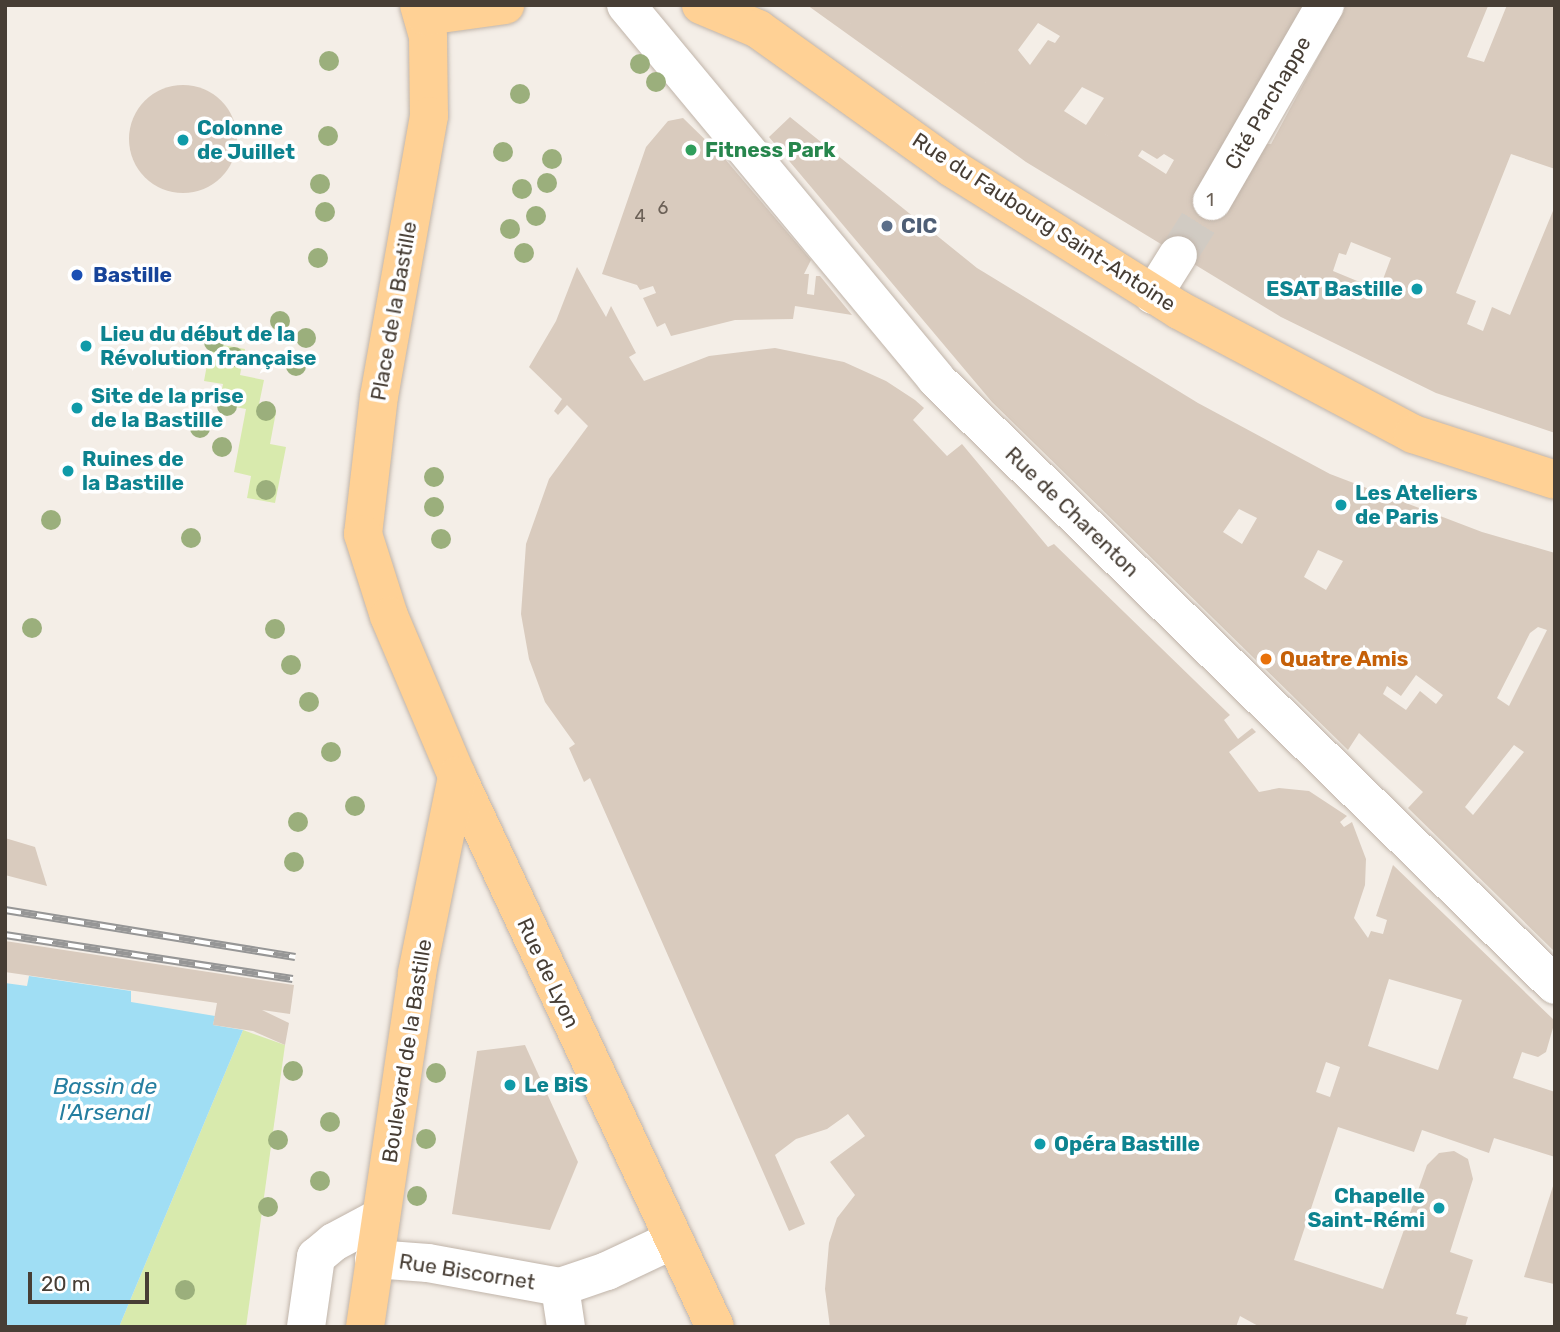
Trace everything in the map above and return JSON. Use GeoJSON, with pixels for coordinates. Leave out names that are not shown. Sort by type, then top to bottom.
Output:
{"type":"FeatureCollection","features":[{"type":"Feature","properties":{"kind":"main road"},"geometry":{"type":"LineString","coordinates":[[422,11],[505,5]]}},
{"type":"Feature","properties":{"kind":"main road","name":"Rue du Faubourg Saint-Antoine"},"geometry":{"type":"LineString","coordinates":[[701,5],[758,29],[952,168],[1153,295],[1413,434],[1555,480]]}},
{"type":"Feature","properties":{"kind":"main road","name":"Place de la Bastille"},"geometry":{"type":"LineString","coordinates":[[389,616],[363,534],[366,484],[429,116],[430,65],[422,11]]}},
{"type":"Feature","properties":{"kind":"main road","name":"Rue de Lyon"},"geometry":{"type":"LineString","coordinates":[[389,616],[457,776],[715,1327]]}},
{"type":"Feature","properties":{"kind":"main road","name":"Boulevard de la Bastille"},"geometry":{"type":"LineString","coordinates":[[365,1327],[417,973],[457,776]]}},
{"type":"Feature","properties":{"kind":"street","name":"Rue de Charenton"},"geometry":{"type":"LineString","coordinates":[[626,5],[936,379],[1555,985]]}},
{"type":"Feature","properties":{"kind":"street","name":"Cité Parchappe"},"geometry":{"type":"LineString","coordinates":[[1212,201],[1325,5]]}},
{"type":"Feature","properties":{"kind":"street"},"geometry":{"type":"LineString","coordinates":[[1153,295],[1178,254]]}},
{"type":"Feature","properties":{"kind":"street"},"geometry":{"type":"LineString","coordinates":[[306,1327],[317,1257],[334,1242],[381,1217]]}},
{"type":"Feature","properties":{"kind":"street","name":"Rue Biscornet"},"geometry":{"type":"LineString","coordinates":[[374,1259],[428,1263],[560,1287],[607,1271],[673,1240]]}},
{"type":"Feature","properties":{"kind":"street","name":"Rue Biscornet"},"geometry":{"type":"LineString","coordinates":[[560,1287],[566,1327]]}},
{"type":"Feature","properties":{"kind":"green space"},"geometry":{"type":"Polygon","coordinates":[[[211,343],[245,349],[240,375],[264,380],[258,409],[276,412],[270,444],[286,447],[275,503],[247,498],[251,476],[234,472],[246,409],[219,404],[223,384],[204,381],[211,343]]]}},
{"type":"Feature","properties":{"kind":"green space"},"geometry":{"type":"Polygon","coordinates":[[[243,1030],[285,1045],[246,1327],[119,1327],[243,1030]]]}},
{"type":"Feature","properties":{"kind":"water","name":"Bassin de l'Arsenal"},"geometry":{"type":"Polygon","coordinates":[[[29,976],[131,991],[131,1002],[215,1016],[213,1025],[243,1030],[119,1327],[5,1327],[5,983],[27,986],[29,976]]]}},
{"type":"Feature","properties":{"kind":"building"},"geometry":{"type":"Polygon","coordinates":[[[807,5],[1304,5],[1265,144],[1271,144],[1346,5],[1488,6],[1467,57],[1484,62],[1507,5],[1555,5],[1555,169],[1511,154],[1456,293],[1476,301],[1467,324],[1483,331],[1492,307],[1510,315],[1555,206],[1555,433],[1436,393],[1281,317],[1026,162],[807,5]],[[1038,23],[1018,50],[1030,65],[1048,40],[1055,43],[1060,36],[1038,23]],[[1082,87],[1064,111],[1086,125],[1104,98],[1082,87]],[[1142,150],[1138,156],[1166,174],[1174,160],[1164,154],[1157,159],[1142,150]],[[1351,242],[1346,255],[1339,253],[1333,271],[1379,290],[1391,258],[1351,242]]]}},
{"type":"Feature","properties":{"kind":"building","name":"Colonne de Juillet"},"geometry":{"type":"Polygon","coordinates":[[[183,85],[204,89],[221,101],[233,118],[237,139],[233,160],[221,177],[204,189],[183,193],[162,189],[145,177],[133,160],[129,139],[133,118],[145,101],[162,89],[183,85]]]}},
{"type":"Feature","properties":{"kind":"building"},"geometry":{"type":"Polygon","coordinates":[[[790,117],[977,268],[1198,403],[1330,474],[1482,532],[1555,553],[1555,952],[1408,808],[1423,792],[1359,733],[1348,750],[992,402],[769,137],[790,117]],[[1239,509],[1223,532],[1242,544],[1257,518],[1239,509]],[[1318,550],[1304,577],[1326,590],[1343,561],[1318,550]],[[1538,627],[1530,633],[1497,698],[1509,706],[1547,630],[1538,627]],[[1416,675],[1401,696],[1387,686],[1383,694],[1406,710],[1420,691],[1436,704],[1443,695],[1416,675]],[[1514,745],[1465,807],[1473,815],[1524,752],[1514,745]]]}},
{"type":"Feature","properties":{"kind":"building"},"geometry":{"type":"Polygon","coordinates":[[[683,118],[725,159],[811,260],[804,274],[809,274],[807,294],[814,295],[816,276],[820,276],[852,315],[795,306],[793,319],[735,320],[671,336],[665,323],[657,327],[643,298],[656,293],[653,286],[640,290],[637,285],[602,274],[646,147],[668,121],[683,118]]]}},
{"type":"Feature","properties":{"kind":"building"},"geometry":{"type":"Polygon","coordinates":[[[577,267],[606,317],[611,306],[636,353],[629,357],[644,381],[709,356],[775,348],[844,362],[886,381],[915,400],[924,408],[913,420],[947,456],[962,444],[1048,547],[1054,544],[1230,715],[1224,720],[1238,739],[1252,728],[1256,732],[1229,752],[1259,792],[1279,788],[1309,791],[1347,816],[1340,822],[1344,827],[1352,822],[1366,859],[1365,885],[1354,918],[1368,938],[1371,931],[1383,934],[1387,920],[1376,916],[1393,865],[1555,1021],[1546,1052],[1538,1057],[1522,1052],[1513,1078],[1555,1092],[1555,1157],[1494,1138],[1489,1153],[1422,1130],[1414,1152],[1338,1127],[1294,1260],[1383,1289],[1427,1165],[1439,1153],[1454,1151],[1468,1159],[1473,1179],[1450,1252],[1473,1260],[1456,1314],[1468,1317],[1465,1327],[1260,1327],[1240,1316],[1236,1327],[830,1327],[825,1289],[829,1243],[837,1218],[855,1195],[830,1162],[865,1136],[848,1114],[827,1129],[796,1139],[775,1155],[805,1224],[789,1231],[590,778],[584,782],[569,748],[575,744],[545,702],[529,659],[521,614],[526,544],[549,479],[588,426],[567,405],[558,415],[554,411],[562,399],[529,367],[556,321],[577,267]],[[1389,979],[1368,1046],[1438,1070],[1462,1000],[1389,979]],[[1326,1062],[1316,1092],[1330,1097],[1340,1067],[1326,1062]]]}},
{"type":"Feature","properties":{"kind":"building"},"geometry":{"type":"Polygon","coordinates":[[[5,838],[35,847],[47,886],[5,875],[5,838]]]}},
{"type":"Feature","properties":{"kind":"building"},"geometry":{"type":"Polygon","coordinates":[[[5,941],[294,985],[290,1014],[262,1010],[289,1023],[285,1045],[253,1031],[213,1025],[217,1003],[5,972],[5,941]]]}},
{"type":"Feature","properties":{"kind":"building"},"geometry":{"type":"Polygon","coordinates":[[[525,1045],[578,1162],[550,1230],[452,1214],[477,1051],[525,1045]]]}},
{"type":"Feature","properties":{"kind":"building"},"geometry":{"type":"Polygon","coordinates":[[[1554,1183],[1555,1281],[1554,1284],[1524,1277],[1554,1183]]]}},
{"type":"Feature","properties":{"kind":"tunnel"},"geometry":{"type":"LineString","coordinates":[[1178,255],[1212,201]]}},
{"type":"Feature","properties":{"kind":"railway"},"geometry":{"type":"LineString","coordinates":[[5,910],[295,957]]}},
{"type":"Feature","properties":{"kind":"railway"},"geometry":{"type":"LineString","coordinates":[[5,935],[293,979]]}},
{"type":"Feature","properties":{"kind":"place","name":"Colonne de Juillet"},"geometry":{"type":"Point","coordinates":[183,140]}},
{"type":"Feature","properties":{"kind":"place","name":"Fitness Park"},"geometry":{"type":"Point","coordinates":[691,150]}},
{"type":"Feature","properties":{"kind":"place","name":"CIC"},"geometry":{"type":"Point","coordinates":[887,226]}},
{"type":"Feature","properties":{"kind":"place","name":"Bastille"},"geometry":{"type":"Point","coordinates":[77,275]}},
{"type":"Feature","properties":{"kind":"place","name":"ESAT Bastille"},"geometry":{"type":"Point","coordinates":[1417,289]}},
{"type":"Feature","properties":{"kind":"place","name":"Lieu du début de la Révolution française"},"geometry":{"type":"Point","coordinates":[86,346]}},
{"type":"Feature","properties":{"kind":"place","name":"Site de la prise de la Bastille"},"geometry":{"type":"Point","coordinates":[77,408]}},
{"type":"Feature","properties":{"kind":"place","name":"Ruines de la Bastille"},"geometry":{"type":"Point","coordinates":[68,471]}},
{"type":"Feature","properties":{"kind":"place","name":"Les Ateliers de Paris"},"geometry":{"type":"Point","coordinates":[1341,505]}},
{"type":"Feature","properties":{"kind":"place","name":"Quatre Amis"},"geometry":{"type":"Point","coordinates":[1266,659]}},
{"type":"Feature","properties":{"kind":"place","name":"Le BiS"},"geometry":{"type":"Point","coordinates":[510,1085]}},
{"type":"Feature","properties":{"kind":"place","name":"Opéra Bastille"},"geometry":{"type":"Point","coordinates":[1040,1144]}},
{"type":"Feature","properties":{"kind":"place","name":"Chapelle Saint-Rémi"},"geometry":{"type":"Point","coordinates":[1439,1208]}}]}
